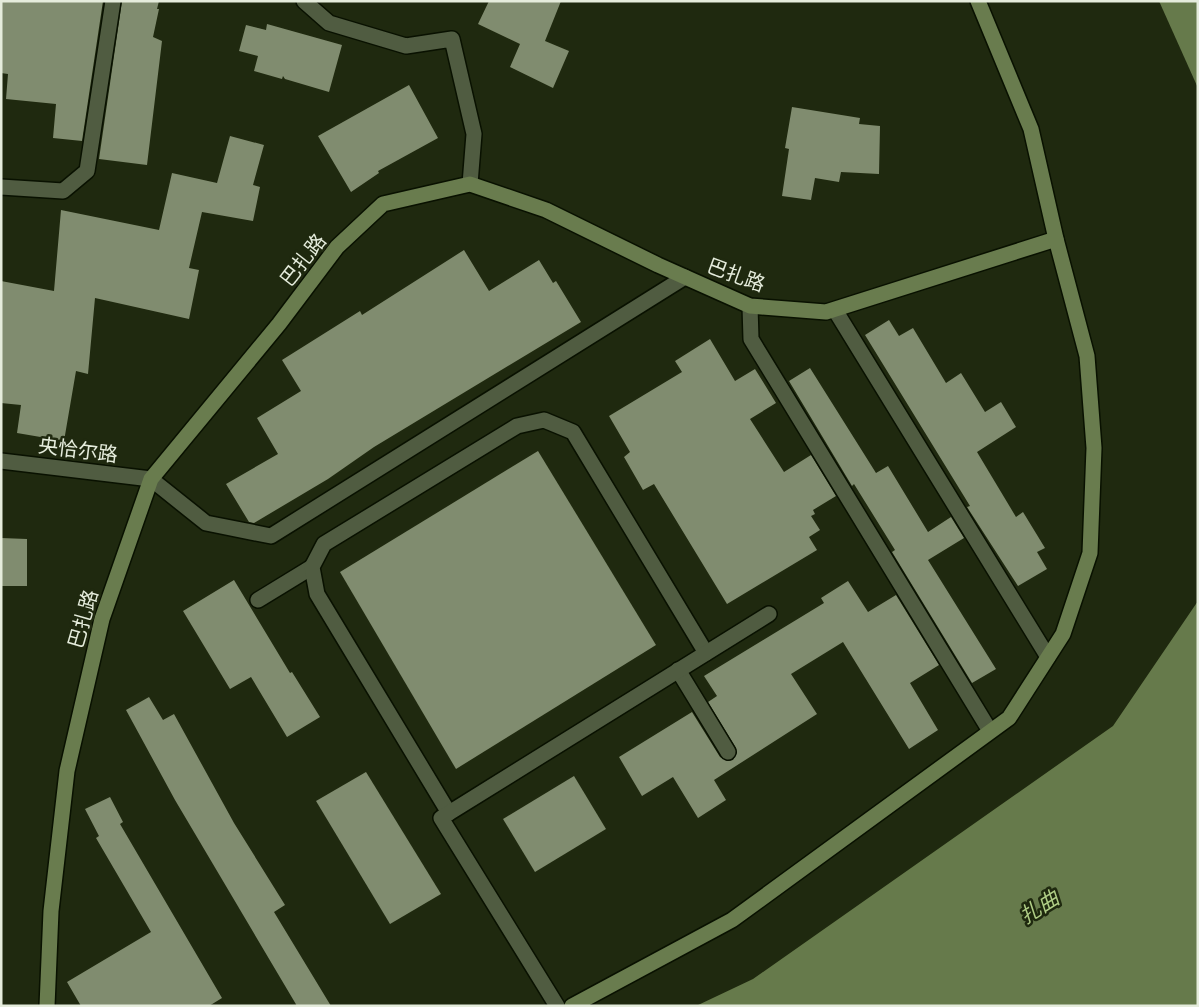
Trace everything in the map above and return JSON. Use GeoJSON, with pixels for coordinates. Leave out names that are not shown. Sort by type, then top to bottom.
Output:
{"type":"FeatureCollection","features":[{"type":"Feature","properties":{"kind":"street"},"geometry":{"type":"LineString","coordinates":[[572,1006],[732,920],[1009,718],[1063,634],[1090,553],[1094,448],[1087,356],[1056,239],[1031,130],[978,1]]}},
{"type":"Feature","properties":{"kind":"street","name":"巴扎路"},"geometry":{"type":"LineString","coordinates":[[47,1006],[51,911],[68,771],[102,619],[151,479],[279,324],[337,247],[383,204],[470,184],[546,210],[750,306],[826,312],[1056,239]]}},
{"type":"Feature","properties":{"kind":"lane"},"geometry":{"type":"LineString","coordinates":[[1,187],[63,192],[87,171],[113,1]]}},
{"type":"Feature","properties":{"kind":"lane"},"geometry":{"type":"LineString","coordinates":[[304,1],[329,23],[406,46],[452,39],[474,134],[470,184]]}},
{"type":"Feature","properties":{"kind":"lane"},"geometry":{"type":"LineString","coordinates":[[151,479],[206,523],[271,536],[685,277]]}},
{"type":"Feature","properties":{"kind":"lane"},"geometry":{"type":"LineString","coordinates":[[750,306],[751,339],[987,726]]}},
{"type":"Feature","properties":{"kind":"lane"},"geometry":{"type":"LineString","coordinates":[[835,310],[1048,657]]}},
{"type":"Feature","properties":{"kind":"lane"},"geometry":{"type":"LineString","coordinates":[[258,600],[312,567],[324,544],[518,426],[544,420],[573,432],[706,653]]}},
{"type":"Feature","properties":{"kind":"lane","name":"央恰尔路"},"geometry":{"type":"LineString","coordinates":[[1,461],[151,479]]}},
{"type":"Feature","properties":{"kind":"lane"},"geometry":{"type":"LineString","coordinates":[[312,567],[317,594],[449,813]]}},
{"type":"Feature","properties":{"kind":"lane"},"geometry":{"type":"LineString","coordinates":[[557,1006],[441,818],[769,614]]}},
{"type":"Feature","properties":{"kind":"lane"},"geometry":{"type":"LineString","coordinates":[[678,670],[728,752]]}},
{"type":"Feature","properties":{"kind":"water"},"geometry":{"type":"Polygon","coordinates":[[[1159,1],[1198,1],[1198,88],[1159,1]]]}},
{"type":"Feature","properties":{"kind":"water","name":"扎曲"},"geometry":{"type":"Polygon","coordinates":[[[1198,601],[1198,1006],[696,1006],[753,979],[1113,726],[1198,601]]]}},
{"type":"Feature","properties":{"kind":"building"},"geometry":{"type":"Polygon","coordinates":[[[1,1],[103,1],[82,141],[53,138],[56,104],[6,99],[8,74],[1,73],[1,1]]]}},
{"type":"Feature","properties":{"kind":"building"},"geometry":{"type":"Polygon","coordinates":[[[122,1],[159,1],[153,37],[162,41],[147,165],[99,159],[122,1]]]}},
{"type":"Feature","properties":{"kind":"building"},"geometry":{"type":"Polygon","coordinates":[[[489,1],[561,1],[545,41],[569,51],[553,88],[510,67],[520,44],[478,24],[489,1]]]}},
{"type":"Feature","properties":{"kind":"building"},"geometry":{"type":"Polygon","coordinates":[[[267,24],[342,45],[329,92],[285,79],[283,76],[282,79],[254,71],[258,56],[239,51],[246,25],[266,30],[267,24]]]}},
{"type":"Feature","properties":{"kind":"building"},"geometry":{"type":"Polygon","coordinates":[[[409,85],[438,138],[378,171],[379,173],[351,192],[318,136],[409,85]]]}},
{"type":"Feature","properties":{"kind":"building"},"geometry":{"type":"Polygon","coordinates":[[[792,107],[860,118],[859,124],[880,126],[879,174],[841,172],[839,182],[815,178],[811,200],[782,196],[789,149],[785,148],[792,107]]]}},
{"type":"Feature","properties":{"kind":"building"},"geometry":{"type":"Polygon","coordinates":[[[230,136],[264,145],[253,185],[260,187],[253,221],[202,212],[189,268],[199,270],[189,319],[95,298],[88,374],[76,371],[64,441],[17,433],[21,405],[1,403],[1,281],[54,291],[61,210],[159,230],[172,173],[217,183],[230,136]]]}},
{"type":"Feature","properties":{"kind":"building"},"geometry":{"type":"Polygon","coordinates":[[[464,250],[489,291],[539,260],[553,283],[556,281],[581,322],[374,447],[328,479],[254,523],[249,522],[226,484],[278,454],[257,418],[301,391],[282,360],[360,311],[362,315],[464,250]]]}},
{"type":"Feature","properties":{"kind":"building"},"geometry":{"type":"Polygon","coordinates":[[[889,320],[899,336],[913,328],[946,383],[961,373],[985,412],[1001,402],[1016,427],[977,452],[1016,517],[1023,512],[1045,548],[1037,552],[1047,569],[1018,586],[967,507],[970,506],[865,335],[889,320]]]}},
{"type":"Feature","properties":{"kind":"building"},"geometry":{"type":"Polygon","coordinates":[[[710,339],[735,381],[755,369],[776,403],[750,419],[784,472],[811,455],[836,496],[813,510],[815,514],[811,516],[820,530],[809,537],[817,550],[727,604],[654,484],[643,490],[624,457],[630,452],[609,416],[682,372],[675,361],[710,339]]]}},
{"type":"Feature","properties":{"kind":"building"},"geometry":{"type":"Polygon","coordinates":[[[810,368],[876,473],[888,466],[928,532],[951,517],[964,538],[928,560],[996,669],[972,683],[892,552],[895,550],[854,484],[852,486],[789,381],[810,368]]]}},
{"type":"Feature","properties":{"kind":"building"},"geometry":{"type":"Polygon","coordinates":[[[538,451],[656,645],[456,769],[340,572],[538,451]]]}},
{"type":"Feature","properties":{"kind":"building"},"geometry":{"type":"Polygon","coordinates":[[[1,538],[27,539],[27,586],[1,586],[1,538]]]}},
{"type":"Feature","properties":{"kind":"building"},"geometry":{"type":"Polygon","coordinates":[[[234,580],[290,673],[292,672],[320,717],[287,737],[251,677],[230,689],[183,611],[234,580]]]}},
{"type":"Feature","properties":{"kind":"building"},"geometry":{"type":"Polygon","coordinates":[[[848,581],[868,612],[896,595],[939,665],[910,683],[938,730],[909,749],[843,642],[791,674],[817,714],[714,780],[726,800],[698,818],[673,777],[642,796],[619,757],[692,712],[720,757],[728,761],[733,760],[737,752],[736,748],[708,702],[717,696],[704,676],[824,603],[821,598],[848,581]]]}},
{"type":"Feature","properties":{"kind":"building"},"geometry":{"type":"Polygon","coordinates":[[[149,697],[163,720],[174,714],[234,823],[285,905],[274,912],[331,1006],[297,1006],[175,800],[126,710],[149,697]]]}},
{"type":"Feature","properties":{"kind":"building"},"geometry":{"type":"Polygon","coordinates":[[[366,772],[441,894],[390,924],[316,801],[366,772]]]}},
{"type":"Feature","properties":{"kind":"building"},"geometry":{"type":"Polygon","coordinates":[[[574,776],[606,829],[535,872],[503,819],[574,776]]]}},
{"type":"Feature","properties":{"kind":"building"},"geometry":{"type":"Polygon","coordinates":[[[110,797],[123,822],[120,824],[222,998],[209,1006],[81,1006],[67,982],[151,932],[96,838],[99,836],[85,809],[110,797]]]}}]}
